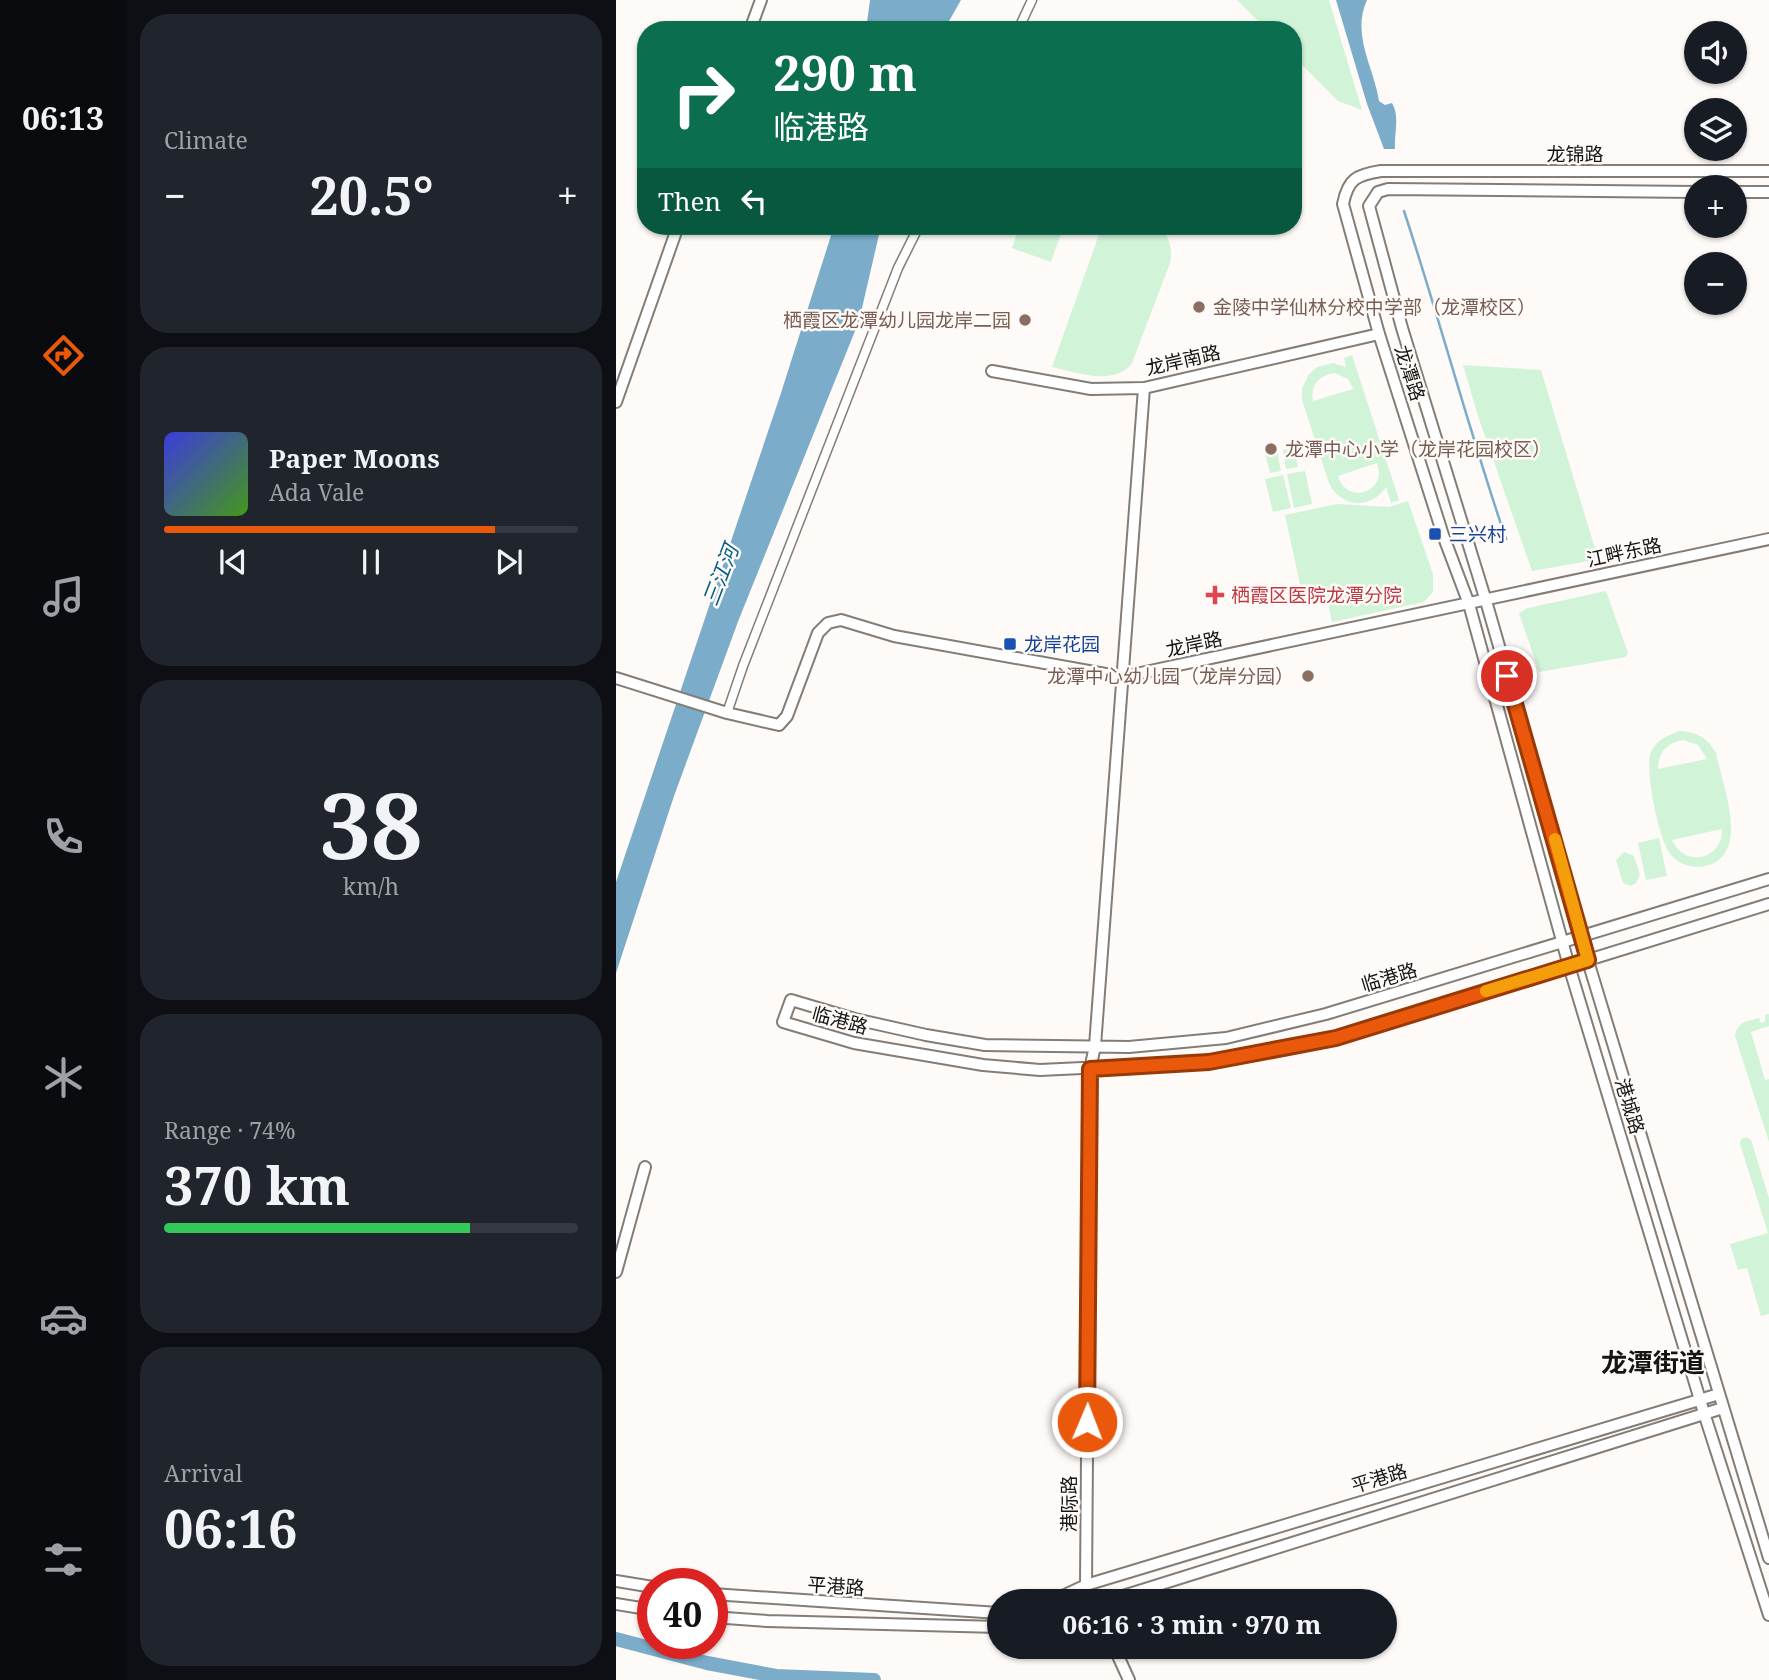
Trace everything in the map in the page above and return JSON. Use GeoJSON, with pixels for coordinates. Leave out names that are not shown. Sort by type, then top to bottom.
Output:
{"type":"FeatureCollection","features":[{"type":"Feature","properties":{"kind":"street"},"geometry":{"type":"LineString","coordinates":[[753,21],[761,0]]}},
{"type":"Feature","properties":{"kind":"street"},"geometry":{"type":"LineString","coordinates":[[1022,21],[1032,0]]}},
{"type":"Feature","properties":{"kind":"street","name":"龙锦路"},"geometry":{"type":"LineString","coordinates":[[1381,171],[1769,171]]}},
{"type":"Feature","properties":{"kind":"street","name":"龙潭路"},"geometry":{"type":"LineString","coordinates":[[1381,171],[1354,178],[1346,189],[1343,204],[1379,334],[1443,535],[1469,604]]}},
{"type":"Feature","properties":{"kind":"street","name":"龙锦路"},"geometry":{"type":"LineString","coordinates":[[1388,189],[1684,192]]}},
{"type":"Feature","properties":{"kind":"street","name":"龙潭路"},"geometry":{"type":"LineString","coordinates":[[1388,189],[1373,197],[1369,206],[1370,217],[1486,601]]}},
{"type":"Feature","properties":{"kind":"street"},"geometry":{"type":"LineString","coordinates":[[1747,192],[1769,192]]}},
{"type":"Feature","properties":{"kind":"street"},"geometry":{"type":"LineString","coordinates":[[616,402],[675,235]]}},
{"type":"Feature","properties":{"kind":"street"},"geometry":{"type":"LineString","coordinates":[[616,678],[727,713],[898,268],[914,235]]}},
{"type":"Feature","properties":{"kind":"street","name":"龙岸南路"},"geometry":{"type":"LineString","coordinates":[[992,371],[1091,389],[1144,388],[1379,334]]}},
{"type":"Feature","properties":{"kind":"street","name":"港际路"},"geometry":{"type":"LineString","coordinates":[[1088,1589],[1090,1069],[1094,1046],[1144,388]]}},
{"type":"Feature","properties":{"kind":"street","name":"江畔东路"},"geometry":{"type":"LineString","coordinates":[[1486,601],[1769,540]]}},
{"type":"Feature","properties":{"kind":"street","name":"龙岸路"},"geometry":{"type":"LineString","coordinates":[[727,713],[779,725],[787,716],[818,633],[828,623],[841,620],[894,636],[1122,677],[1486,601]]}},
{"type":"Feature","properties":{"kind":"street","name":"港城路"},"geometry":{"type":"LineString","coordinates":[[1486,601],[1581,938],[1769,1558]]}},
{"type":"Feature","properties":{"kind":"street","name":"港城路"},"geometry":{"type":"LineString","coordinates":[[1469,604],[1569,966],[1704,1413],[1769,1615]]}},
{"type":"Feature","properties":{"kind":"street","name":"临港路"},"geometry":{"type":"LineString","coordinates":[[1769,879],[1326,1014],[1227,1038],[1129,1047],[985,1045],[855,1019],[791,1000],[783,1022],[854,1043],[970,1063],[1040,1070],[1209,1062],[1336,1038],[1769,904]]}},
{"type":"Feature","properties":{"kind":"street"},"geometry":{"type":"LineString","coordinates":[[616,1272],[645,1167]]}},
{"type":"Feature","properties":{"kind":"street","name":"平港路"},"geometry":{"type":"LineString","coordinates":[[1078,1589],[1719,1394]]}},
{"type":"Feature","properties":{"kind":"street","name":"平港路"},"geometry":{"type":"LineString","coordinates":[[1145,1589],[1723,1408]]}},
{"type":"Feature","properties":{"kind":"street"},"geometry":{"type":"LineString","coordinates":[[616,1581],[637,1584]]}},
{"type":"Feature","properties":{"kind":"street","name":"平港路"},"geometry":{"type":"LineString","coordinates":[[728,1595],[987,1613]]}},
{"type":"Feature","properties":{"kind":"street"},"geometry":{"type":"LineString","coordinates":[[616,1604],[637,1607]]}},
{"type":"Feature","properties":{"kind":"street","name":"平港路"},"geometry":{"type":"LineString","coordinates":[[728,1618],[987,1627]]}},
{"type":"Feature","properties":{"kind":"street"},"geometry":{"type":"LineString","coordinates":[[1119,1659],[1129,1680]]}},
{"type":"Feature","properties":{"kind":"green space"},"geometry":{"type":"Polygon","coordinates":[[[1237,0],[1329,0],[1362,110],[1338,101],[1302,65],[1302,21],[1258,21],[1237,0]]]}},
{"type":"Feature","properties":{"kind":"green space"},"geometry":{"type":"Polygon","coordinates":[[[1017,235],[1061,235],[1051,262],[1012,248],[1017,235]]]}},
{"type":"Feature","properties":{"kind":"green space"},"geometry":{"type":"Polygon","coordinates":[[[1099,235],[1166,235],[1171,252],[1170,263],[1132,363],[1125,370],[1106,376],[1052,367],[1099,235]]]}},
{"type":"Feature","properties":{"kind":"green space"},"geometry":{"type":"Polygon","coordinates":[[[1352,355],[1399,500],[1391,503],[1386,487],[1372,500],[1356,503],[1334,491],[1302,400],[1302,389],[1309,374],[1317,367],[1333,363],[1346,367],[1344,358],[1352,355]],[[1335,373],[1324,376],[1317,382],[1313,390],[1313,401],[1353,389],[1355,392],[1348,379],[1335,373]],[[1377,463],[1338,476],[1349,491],[1365,492],[1377,481],[1377,463]]]}},
{"type":"Feature","properties":{"kind":"green space"},"geometry":{"type":"Polygon","coordinates":[[[1463,365],[1541,370],[1596,552],[1594,560],[1532,571],[1463,365]]]}},
{"type":"Feature","properties":{"kind":"green space"},"geometry":{"type":"Polygon","coordinates":[[[1294,448],[1298,467],[1286,469],[1283,450],[1294,448]]]}},
{"type":"Feature","properties":{"kind":"green space"},"geometry":{"type":"Polygon","coordinates":[[[1277,450],[1281,471],[1270,473],[1265,453],[1277,450]]]}},
{"type":"Feature","properties":{"kind":"green space"},"geometry":{"type":"Polygon","coordinates":[[[1305,471],[1312,504],[1294,508],[1287,474],[1305,471]]]}},
{"type":"Feature","properties":{"kind":"green space"},"geometry":{"type":"Polygon","coordinates":[[[1283,475],[1291,508],[1273,512],[1265,479],[1283,475]]]}},
{"type":"Feature","properties":{"kind":"green space"},"geometry":{"type":"Polygon","coordinates":[[[1408,501],[1433,574],[1433,592],[1424,602],[1332,622],[1327,598],[1320,595],[1303,598],[1285,515],[1337,504],[1389,507],[1408,501]]]}},
{"type":"Feature","properties":{"kind":"green space"},"geometry":{"type":"Polygon","coordinates":[[[1606,591],[1628,653],[1626,657],[1539,672],[1519,613],[1528,608],[1606,591]]]}},
{"type":"Feature","properties":{"kind":"green space"},"geometry":{"type":"Polygon","coordinates":[[[1680,731],[1697,734],[1713,748],[1728,800],[1731,834],[1727,848],[1719,860],[1705,866],[1686,865],[1671,855],[1662,836],[1654,805],[1649,773],[1651,752],[1660,741],[1680,731]],[[1683,740],[1664,749],[1658,769],[1707,759],[1698,745],[1683,740]],[[1722,829],[1672,840],[1685,854],[1702,857],[1716,848],[1721,840],[1722,829]]]}},
{"type":"Feature","properties":{"kind":"green space"},"geometry":{"type":"Polygon","coordinates":[[[1659,838],[1667,876],[1646,880],[1638,843],[1659,838]]]}},
{"type":"Feature","properties":{"kind":"green space"},"geometry":{"type":"Polygon","coordinates":[[[1624,852],[1634,856],[1640,875],[1631,886],[1623,883],[1616,860],[1624,852]]]}},
{"type":"Feature","properties":{"kind":"green space"},"geometry":{"type":"Polygon","coordinates":[[[1769,1014],[1769,1026],[1751,1032],[1765,1080],[1769,1079],[1769,1142],[1735,1036],[1744,1023],[1759,1018],[1761,1023],[1765,1022],[1765,1015],[1769,1014]]]}},
{"type":"Feature","properties":{"kind":"green space"},"geometry":{"type":"Polygon","coordinates":[[[1747,1137],[1751,1140],[1769,1198],[1769,1314],[1761,1316],[1747,1268],[1738,1270],[1730,1244],[1768,1233],[1740,1144],[1741,1139],[1747,1137]]]}},
{"type":"Feature","properties":{"kind":"water"},"geometry":{"type":"Polygon","coordinates":[[[870,0],[961,0],[949,21],[867,21],[870,0]]]}},
{"type":"Feature","properties":{"kind":"water"},"geometry":{"type":"Polygon","coordinates":[[[1336,0],[1367,0],[1361,26],[1362,38],[1379,101],[1385,105],[1392,103],[1394,108],[1395,149],[1384,149],[1367,104],[1336,0]]]}},
{"type":"Feature","properties":{"kind":"water","name":"三江河"},"geometry":{"type":"Polygon","coordinates":[[[831,235],[879,235],[859,321],[739,619],[674,796],[616,973],[616,882],[781,393],[831,235]]]}},
{"type":"Feature","properties":{"kind":"waterway"},"geometry":{"type":"LineString","coordinates":[[1404,211],[1506,539]]}},
{"type":"Feature","properties":{"kind":"waterway"},"geometry":{"type":"LineString","coordinates":[[616,1639],[707,1663],[776,1676],[874,1680]]}},
{"type":"Feature","properties":{"kind":"slow traffic"},"geometry":{"type":"LineString","coordinates":[[1486,991],[1588,960],[1555,839]]}},
{"type":"Feature","properties":{"kind":"place","name":"金陵中学仙林分校中学部（龙潭校区）"},"geometry":{"type":"Point","coordinates":[1199,307]}},
{"type":"Feature","properties":{"kind":"place","name":"栖霞区龙潭幼儿园龙岸二园"},"geometry":{"type":"Point","coordinates":[1025,320]}},
{"type":"Feature","properties":{"kind":"place","name":"龙潭中心小学（龙岸花园校区）"},"geometry":{"type":"Point","coordinates":[1271,449]}},
{"type":"Feature","properties":{"kind":"place","name":"三兴村"},"geometry":{"type":"Point","coordinates":[1435,534]}},
{"type":"Feature","properties":{"kind":"place","name":"栖霞区医院龙潭分院"},"geometry":{"type":"Point","coordinates":[1215,595]}},
{"type":"Feature","properties":{"kind":"place","name":"龙岸花园"},"geometry":{"type":"Point","coordinates":[1010,644]}},
{"type":"Feature","properties":{"kind":"place","name":"龙潭中心幼儿园（龙岸分园）"},"geometry":{"type":"Point","coordinates":[1308,676]}},
{"type":"Feature","properties":{"kind":"district","name":"龙潭街道"},"geometry":{"type":"Point","coordinates":[1653,1362]}},
{"type":"Feature","properties":{"kind":"route"},"geometry":{"type":"LineString","coordinates":[[1087,1422],[1090,1069],[1209,1062],[1336,1038],[1588,960],[1507,676]]}}]}
